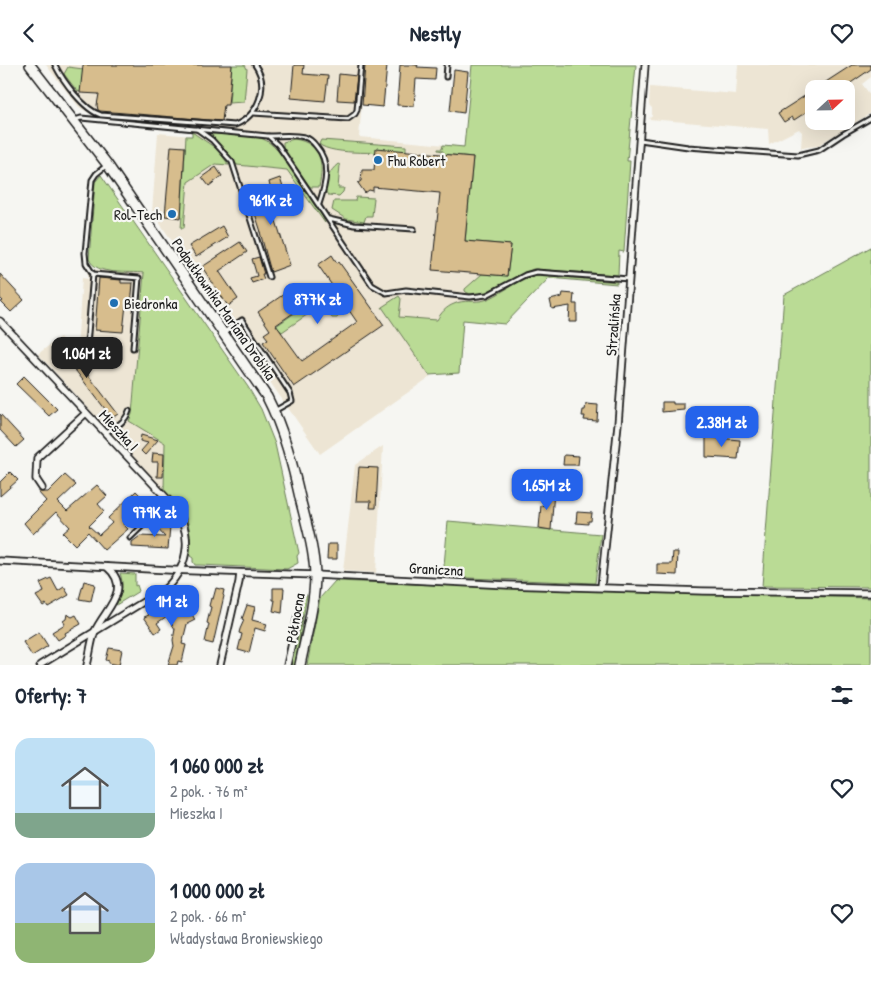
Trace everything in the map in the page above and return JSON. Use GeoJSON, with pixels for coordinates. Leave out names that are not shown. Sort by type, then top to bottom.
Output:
{"type":"FeatureCollection","features":[{"type":"Feature","properties":{"kind":"main road","name":"Podpułkownika Mariana Drobika"},"geometry":{"type":"LineString","coordinates":[[30,65],[107,164],[267,397],[284,435],[291,459],[313,550],[315,575]]}},
{"type":"Feature","properties":{"kind":"main road","name":"Północna"},"geometry":{"type":"LineString","coordinates":[[300,665],[313,603],[315,575]]}},
{"type":"Feature","properties":{"kind":"street","name":"Strzalińska"},"geometry":{"type":"LineString","coordinates":[[601,587],[618,424],[645,65]]}},
{"type":"Feature","properties":{"kind":"street","name":"Mieszka I"},"geometry":{"type":"LineString","coordinates":[[0,321],[179,514],[184,524],[186,539],[185,559],[181,570]]}},
{"type":"Feature","properties":{"kind":"street"},"geometry":{"type":"LineString","coordinates":[[42,488],[36,479],[37,458],[86,413]]}},
{"type":"Feature","properties":{"kind":"street","name":"Graniczna"},"geometry":{"type":"LineString","coordinates":[[0,561],[507,585],[703,591],[871,593]]}},
{"type":"Feature","properties":{"kind":"street"},"geometry":{"type":"LineString","coordinates":[[87,665],[95,631],[117,591],[118,583],[114,572],[107,567]]}},
{"type":"Feature","properties":{"kind":"street"},"geometry":{"type":"LineString","coordinates":[[40,665],[166,588],[181,570]]}},
{"type":"Feature","properties":{"kind":"street"},"geometry":{"type":"LineString","coordinates":[[220,665],[240,573]]}},
{"type":"Feature","properties":{"kind":"street","name":"Północna"},"geometry":{"type":"LineString","coordinates":[[287,665],[298,616]]}},
{"type":"Feature","properties":{"kind":"lane"},"geometry":{"type":"LineString","coordinates":[[55,65],[85,105],[95,113],[235,125],[241,123],[257,106],[261,82],[260,73],[255,65]]}},
{"type":"Feature","properties":{"kind":"lane"},"geometry":{"type":"LineString","coordinates":[[252,113],[348,119],[357,110],[361,65]]}},
{"type":"Feature","properties":{"kind":"lane"},"geometry":{"type":"LineString","coordinates":[[446,77],[447,65]]}},
{"type":"Feature","properties":{"kind":"lane"},"geometry":{"type":"LineString","coordinates":[[74,121],[81,118],[268,136],[304,137],[312,141],[321,151],[326,166],[319,204]]}},
{"type":"Feature","properties":{"kind":"lane"},"geometry":{"type":"LineString","coordinates":[[639,140],[697,147],[798,155],[819,150],[843,133],[871,119]]}},
{"type":"Feature","properties":{"kind":"lane"},"geometry":{"type":"LineString","coordinates":[[196,129],[218,146],[232,162],[269,277]]}},
{"type":"Feature","properties":{"kind":"lane"},"geometry":{"type":"LineString","coordinates":[[268,136],[278,145],[372,285],[386,293],[406,289],[481,297],[525,275],[536,272],[629,279]]}},
{"type":"Feature","properties":{"kind":"lane"},"geometry":{"type":"LineString","coordinates":[[87,345],[93,274],[86,263],[85,253],[92,180],[107,164]]}},
{"type":"Feature","properties":{"kind":"lane"},"geometry":{"type":"LineString","coordinates":[[328,219],[354,225],[414,229]]}},
{"type":"Feature","properties":{"kind":"lane"},"geometry":{"type":"LineString","coordinates":[[93,274],[139,278],[133,348]]}},
{"type":"Feature","properties":{"kind":"lane"},"geometry":{"type":"LineString","coordinates":[[223,332],[242,320],[290,393],[292,401],[274,411]]}},
{"type":"Feature","properties":{"kind":"lane"},"geometry":{"type":"LineString","coordinates":[[105,433],[121,424],[129,411]]}},
{"type":"Feature","properties":{"kind":"lane"},"geometry":{"type":"LineString","coordinates":[[130,537],[168,500]]}},
{"type":"Feature","properties":{"kind":"shaded area"},"geometry":{"type":"Polygon","coordinates":[[[46,65],[365,65],[359,137],[478,148],[619,251],[617,284],[549,278],[505,324],[463,320],[459,373],[429,375],[430,377],[320,454],[152,212],[158,133],[192,136],[192,124],[96,117],[79,107],[46,65]]]}},
{"type":"Feature","properties":{"kind":"shaded area"},"geometry":{"type":"Polygon","coordinates":[[[738,65],[871,65],[871,77],[862,84],[871,96],[871,113],[855,123],[855,80],[805,80],[805,130],[843,130],[817,146],[801,148],[802,132],[799,129],[769,144],[768,129],[649,119],[652,116],[652,108],[649,105],[650,87],[736,94],[738,65]]]}},
{"type":"Feature","properties":{"kind":"shaded area"},"geometry":{"type":"Polygon","coordinates":[[[86,269],[144,272],[131,419],[165,443],[164,490],[38,354],[60,337],[82,364],[82,349],[77,349],[82,278],[88,279],[86,269]]]}},
{"type":"Feature","properties":{"kind":"shaded area"},"geometry":{"type":"Polygon","coordinates":[[[383,446],[376,573],[343,571],[355,465],[383,446]]]}},
{"type":"Feature","properties":{"kind":"green space"},"geometry":{"type":"Polygon","coordinates":[[[232,65],[245,65],[247,69],[244,102],[229,103],[232,65]]]}},
{"type":"Feature","properties":{"kind":"green space"},"geometry":{"type":"Polygon","coordinates":[[[472,65],[636,65],[627,161],[630,161],[624,252],[619,251],[618,275],[533,269],[484,293],[472,294],[465,291],[482,274],[507,276],[511,245],[465,241],[473,157],[443,154],[443,151],[438,150],[442,149],[443,145],[464,147],[472,65]]]}},
{"type":"Feature","properties":{"kind":"green space"},"geometry":{"type":"Polygon","coordinates":[[[68,67],[83,69],[81,92],[77,91],[64,74],[68,67]]]}},
{"type":"Feature","properties":{"kind":"green space"},"geometry":{"type":"Polygon","coordinates":[[[192,132],[217,149],[229,165],[215,164],[188,182],[184,228],[181,228],[186,136],[192,136],[192,132]]]}},
{"type":"Feature","properties":{"kind":"green space"},"geometry":{"type":"Polygon","coordinates":[[[209,134],[250,136],[270,143],[294,172],[321,213],[325,223],[287,170],[237,165],[209,134]]]}},
{"type":"Feature","properties":{"kind":"green space"},"geometry":{"type":"Polygon","coordinates":[[[294,139],[303,141],[316,150],[321,163],[319,187],[310,187],[283,149],[283,142],[294,139]]]}},
{"type":"Feature","properties":{"kind":"green space"},"geometry":{"type":"Polygon","coordinates":[[[321,140],[406,146],[406,151],[347,152],[326,148],[319,144],[321,140]]]}},
{"type":"Feature","properties":{"kind":"green space"},"geometry":{"type":"Polygon","coordinates":[[[338,164],[340,165],[338,188],[344,188],[343,192],[339,196],[328,195],[325,191],[327,179],[338,164]]]}},
{"type":"Feature","properties":{"kind":"green space"},"geometry":{"type":"Polygon","coordinates":[[[101,175],[248,387],[261,409],[275,444],[299,553],[297,556],[298,563],[287,569],[195,565],[193,558],[190,556],[190,535],[187,520],[179,506],[164,490],[165,443],[129,421],[132,414],[144,273],[105,270],[98,268],[89,259],[95,182],[101,175]]]}},
{"type":"Feature","properties":{"kind":"green space"},"geometry":{"type":"Polygon","coordinates":[[[356,197],[374,198],[372,216],[366,216],[364,222],[346,219],[332,210],[334,201],[355,201],[356,197]]]}},
{"type":"Feature","properties":{"kind":"green space"},"geometry":{"type":"Polygon","coordinates":[[[871,247],[871,587],[762,586],[784,295],[871,247]]]}},
{"type":"Feature","properties":{"kind":"green space"},"geometry":{"type":"Polygon","coordinates":[[[543,275],[617,282],[617,284],[549,278],[505,324],[463,320],[459,373],[429,375],[382,307],[399,296],[401,299],[399,317],[437,320],[444,311],[454,304],[485,300],[520,281],[543,275]]]}},
{"type":"Feature","properties":{"kind":"green space"},"geometry":{"type":"Polygon","coordinates":[[[329,293],[341,313],[337,318],[332,318],[319,300],[322,294],[329,293]]]}},
{"type":"Feature","properties":{"kind":"green space"},"geometry":{"type":"Polygon","coordinates":[[[309,303],[314,310],[282,332],[276,326],[309,303]]]}},
{"type":"Feature","properties":{"kind":"green space"},"geometry":{"type":"Polygon","coordinates":[[[448,521],[601,534],[595,583],[443,577],[448,521]]]}},
{"type":"Feature","properties":{"kind":"green space"},"geometry":{"type":"Polygon","coordinates":[[[120,573],[135,574],[135,586],[137,585],[139,591],[116,605],[122,589],[120,573]]]}},
{"type":"Feature","properties":{"kind":"green space"},"geometry":{"type":"Polygon","coordinates":[[[335,581],[601,591],[871,598],[871,665],[307,665],[320,598],[335,581]]]}},
{"type":"Feature","properties":{"kind":"green space"},"geometry":{"type":"Polygon","coordinates":[[[304,595],[307,595],[295,665],[290,665],[304,595]]]}},
{"type":"Feature","properties":{"kind":"building"},"geometry":{"type":"Polygon","coordinates":[[[83,65],[232,65],[228,105],[224,105],[222,121],[100,111],[97,105],[99,94],[80,93],[83,65]]]}},
{"type":"Feature","properties":{"kind":"building"},"geometry":{"type":"Polygon","coordinates":[[[294,65],[304,65],[303,74],[328,76],[325,101],[291,98],[294,65]]]}},
{"type":"Feature","properties":{"kind":"building"},"geometry":{"type":"Polygon","coordinates":[[[365,65],[387,65],[383,107],[362,105],[365,65]]]}},
{"type":"Feature","properties":{"kind":"building"},"geometry":{"type":"Polygon","coordinates":[[[400,65],[436,68],[435,80],[416,79],[414,106],[397,105],[400,65]]]}},
{"type":"Feature","properties":{"kind":"building"},"geometry":{"type":"Polygon","coordinates":[[[852,65],[871,65],[871,69],[855,80],[829,80],[852,65]]]}},
{"type":"Feature","properties":{"kind":"building"},"geometry":{"type":"Polygon","coordinates":[[[454,70],[468,72],[464,113],[450,111],[454,70]]]}},
{"type":"Feature","properties":{"kind":"building"},"geometry":{"type":"Polygon","coordinates":[[[339,74],[357,76],[354,101],[337,100],[339,74]]]}},
{"type":"Feature","properties":{"kind":"building"},"geometry":{"type":"Polygon","coordinates":[[[805,96],[805,113],[794,120],[792,117],[784,122],[778,113],[805,96]]]}},
{"type":"Feature","properties":{"kind":"building"},"geometry":{"type":"Polygon","coordinates":[[[171,146],[185,147],[181,218],[165,216],[171,146]]]}},
{"type":"Feature","properties":{"kind":"building"},"geometry":{"type":"Polygon","coordinates":[[[376,148],[473,157],[465,241],[511,245],[507,276],[432,270],[440,193],[373,187],[373,191],[369,190],[365,193],[358,183],[361,181],[362,170],[374,170],[376,148]]]}},
{"type":"Feature","properties":{"kind":"building"},"geometry":{"type":"Polygon","coordinates":[[[216,167],[222,176],[209,186],[202,177],[216,167]]]}},
{"type":"Feature","properties":{"kind":"building"},"geometry":{"type":"Polygon","coordinates":[[[280,178],[286,197],[270,202],[290,265],[271,272],[250,198],[271,191],[269,182],[280,178]]]}},
{"type":"Feature","properties":{"kind":"building"},"geometry":{"type":"Polygon","coordinates":[[[222,226],[228,237],[196,257],[189,246],[222,226]]]}},
{"type":"Feature","properties":{"kind":"building"},"geometry":{"type":"Polygon","coordinates":[[[240,242],[247,252],[219,271],[238,299],[228,306],[202,267],[240,242]]]}},
{"type":"Feature","properties":{"kind":"building"},"geometry":{"type":"Polygon","coordinates":[[[332,255],[384,325],[294,387],[263,342],[268,339],[264,334],[270,330],[258,312],[297,285],[309,302],[276,325],[302,361],[357,322],[318,265],[332,255]]]}},
{"type":"Feature","properties":{"kind":"building"},"geometry":{"type":"Polygon","coordinates":[[[259,257],[264,279],[252,283],[250,278],[257,276],[252,259],[259,257]]]}},
{"type":"Feature","properties":{"kind":"building"},"geometry":{"type":"Polygon","coordinates":[[[0,274],[24,300],[11,312],[1,302],[3,301],[0,298],[0,274]]]}},
{"type":"Feature","properties":{"kind":"building","name":"Biedronka"},"geometry":{"type":"Polygon","coordinates":[[[99,278],[121,280],[121,283],[133,283],[131,305],[126,304],[123,332],[95,330],[99,278]]]}},
{"type":"Feature","properties":{"kind":"building"},"geometry":{"type":"Polygon","coordinates":[[[563,293],[574,294],[573,304],[577,304],[577,322],[569,322],[570,306],[552,309],[550,300],[562,297],[563,293]]]}},
{"type":"Feature","properties":{"kind":"building"},"geometry":{"type":"Polygon","coordinates":[[[62,341],[118,414],[112,418],[56,345],[62,341]]]}},
{"type":"Feature","properties":{"kind":"building"},"geometry":{"type":"Polygon","coordinates":[[[24,376],[57,409],[49,416],[16,384],[24,376]]]}},
{"type":"Feature","properties":{"kind":"building"},"geometry":{"type":"Polygon","coordinates":[[[662,402],[684,404],[684,410],[662,412],[662,402]]]}},
{"type":"Feature","properties":{"kind":"building"},"geometry":{"type":"Polygon","coordinates":[[[586,404],[598,405],[597,421],[584,420],[585,416],[582,416],[586,404]]]}},
{"type":"Feature","properties":{"kind":"building"},"geometry":{"type":"Polygon","coordinates":[[[0,414],[24,440],[16,447],[0,430],[0,414]]]}},
{"type":"Feature","properties":{"kind":"building"},"geometry":{"type":"Polygon","coordinates":[[[141,435],[158,440],[145,455],[141,451],[148,443],[140,441],[141,435]]]}},
{"type":"Feature","properties":{"kind":"building"},"geometry":{"type":"Polygon","coordinates":[[[706,437],[740,440],[738,459],[706,457],[706,437]]]}},
{"type":"Feature","properties":{"kind":"building"},"geometry":{"type":"Polygon","coordinates":[[[153,453],[164,454],[163,477],[157,477],[158,462],[152,462],[153,453]]]}},
{"type":"Feature","properties":{"kind":"building"},"geometry":{"type":"Polygon","coordinates":[[[564,455],[579,456],[578,465],[563,465],[564,455]]]}},
{"type":"Feature","properties":{"kind":"building"},"geometry":{"type":"Polygon","coordinates":[[[359,467],[378,468],[376,508],[370,508],[371,501],[356,501],[359,467]]]}},
{"type":"Feature","properties":{"kind":"building"},"geometry":{"type":"Polygon","coordinates":[[[10,472],[18,480],[0,496],[0,482],[10,472]]]}},
{"type":"Feature","properties":{"kind":"building"},"geometry":{"type":"Polygon","coordinates":[[[65,475],[76,485],[58,502],[67,511],[97,485],[107,496],[98,504],[104,511],[89,526],[99,535],[112,523],[108,518],[136,491],[146,501],[123,524],[128,529],[104,550],[88,532],[75,545],[63,533],[70,527],[56,512],[33,534],[24,523],[46,501],[38,492],[48,492],[65,475]]]}},
{"type":"Feature","properties":{"kind":"building"},"geometry":{"type":"Polygon","coordinates":[[[545,491],[554,491],[551,530],[539,528],[541,505],[544,506],[545,491]]]}},
{"type":"Feature","properties":{"kind":"building"},"geometry":{"type":"Polygon","coordinates":[[[577,512],[592,513],[591,521],[588,521],[588,524],[576,523],[577,512]]]}},
{"type":"Feature","properties":{"kind":"building"},"geometry":{"type":"Polygon","coordinates":[[[163,518],[170,526],[168,549],[132,547],[132,542],[140,536],[165,537],[155,526],[163,518]]]}},
{"type":"Feature","properties":{"kind":"building"},"geometry":{"type":"Polygon","coordinates":[[[328,544],[337,544],[337,559],[327,559],[328,544]]]}},
{"type":"Feature","properties":{"kind":"building"},"geometry":{"type":"Polygon","coordinates":[[[673,552],[678,552],[677,575],[657,574],[657,564],[672,564],[673,552]]]}},
{"type":"Feature","properties":{"kind":"building"},"geometry":{"type":"Polygon","coordinates":[[[51,578],[58,591],[64,587],[69,595],[48,607],[46,604],[43,606],[36,596],[44,592],[40,583],[51,578]]]}},
{"type":"Feature","properties":{"kind":"building"},"geometry":{"type":"Polygon","coordinates":[[[84,581],[95,584],[91,601],[79,599],[84,581]]]}},
{"type":"Feature","properties":{"kind":"building"},"geometry":{"type":"Polygon","coordinates":[[[216,588],[224,590],[224,596],[213,644],[205,642],[211,607],[209,606],[216,588]]]}},
{"type":"Feature","properties":{"kind":"building"},"geometry":{"type":"Polygon","coordinates":[[[273,588],[284,588],[282,613],[273,611],[275,600],[273,600],[273,588]]]}},
{"type":"Feature","properties":{"kind":"building"},"geometry":{"type":"Polygon","coordinates":[[[169,600],[175,609],[180,606],[186,615],[191,612],[195,620],[187,624],[182,644],[186,645],[182,662],[178,661],[177,665],[168,665],[174,646],[175,629],[167,616],[157,623],[161,629],[155,633],[144,617],[169,600]]]}},
{"type":"Feature","properties":{"kind":"building"},"geometry":{"type":"Polygon","coordinates":[[[247,605],[255,607],[252,620],[267,624],[265,631],[255,628],[249,653],[238,650],[242,634],[239,633],[247,605]]]}},
{"type":"Feature","properties":{"kind":"building"},"geometry":{"type":"Polygon","coordinates":[[[67,614],[72,617],[76,615],[81,624],[65,633],[66,635],[58,640],[52,632],[65,624],[63,621],[66,619],[67,614]]]}},
{"type":"Feature","properties":{"kind":"building"},"geometry":{"type":"Polygon","coordinates":[[[39,632],[48,646],[32,656],[23,642],[39,632]]]}},
{"type":"Feature","properties":{"kind":"building"},"geometry":{"type":"Polygon","coordinates":[[[109,648],[122,650],[119,665],[109,663],[106,660],[109,648]]]}},
{"type":"Feature","properties":{"kind":"place","name":"Fhu Robert"},"geometry":{"type":"Point","coordinates":[378,160]}},
{"type":"Feature","properties":{"kind":"place","name":"Rol-Tech"},"geometry":{"type":"Point","coordinates":[172,214]}},
{"type":"Feature","properties":{"kind":"place","name":"Biedronka"},"geometry":{"type":"Point","coordinates":[114,303]}}]}
